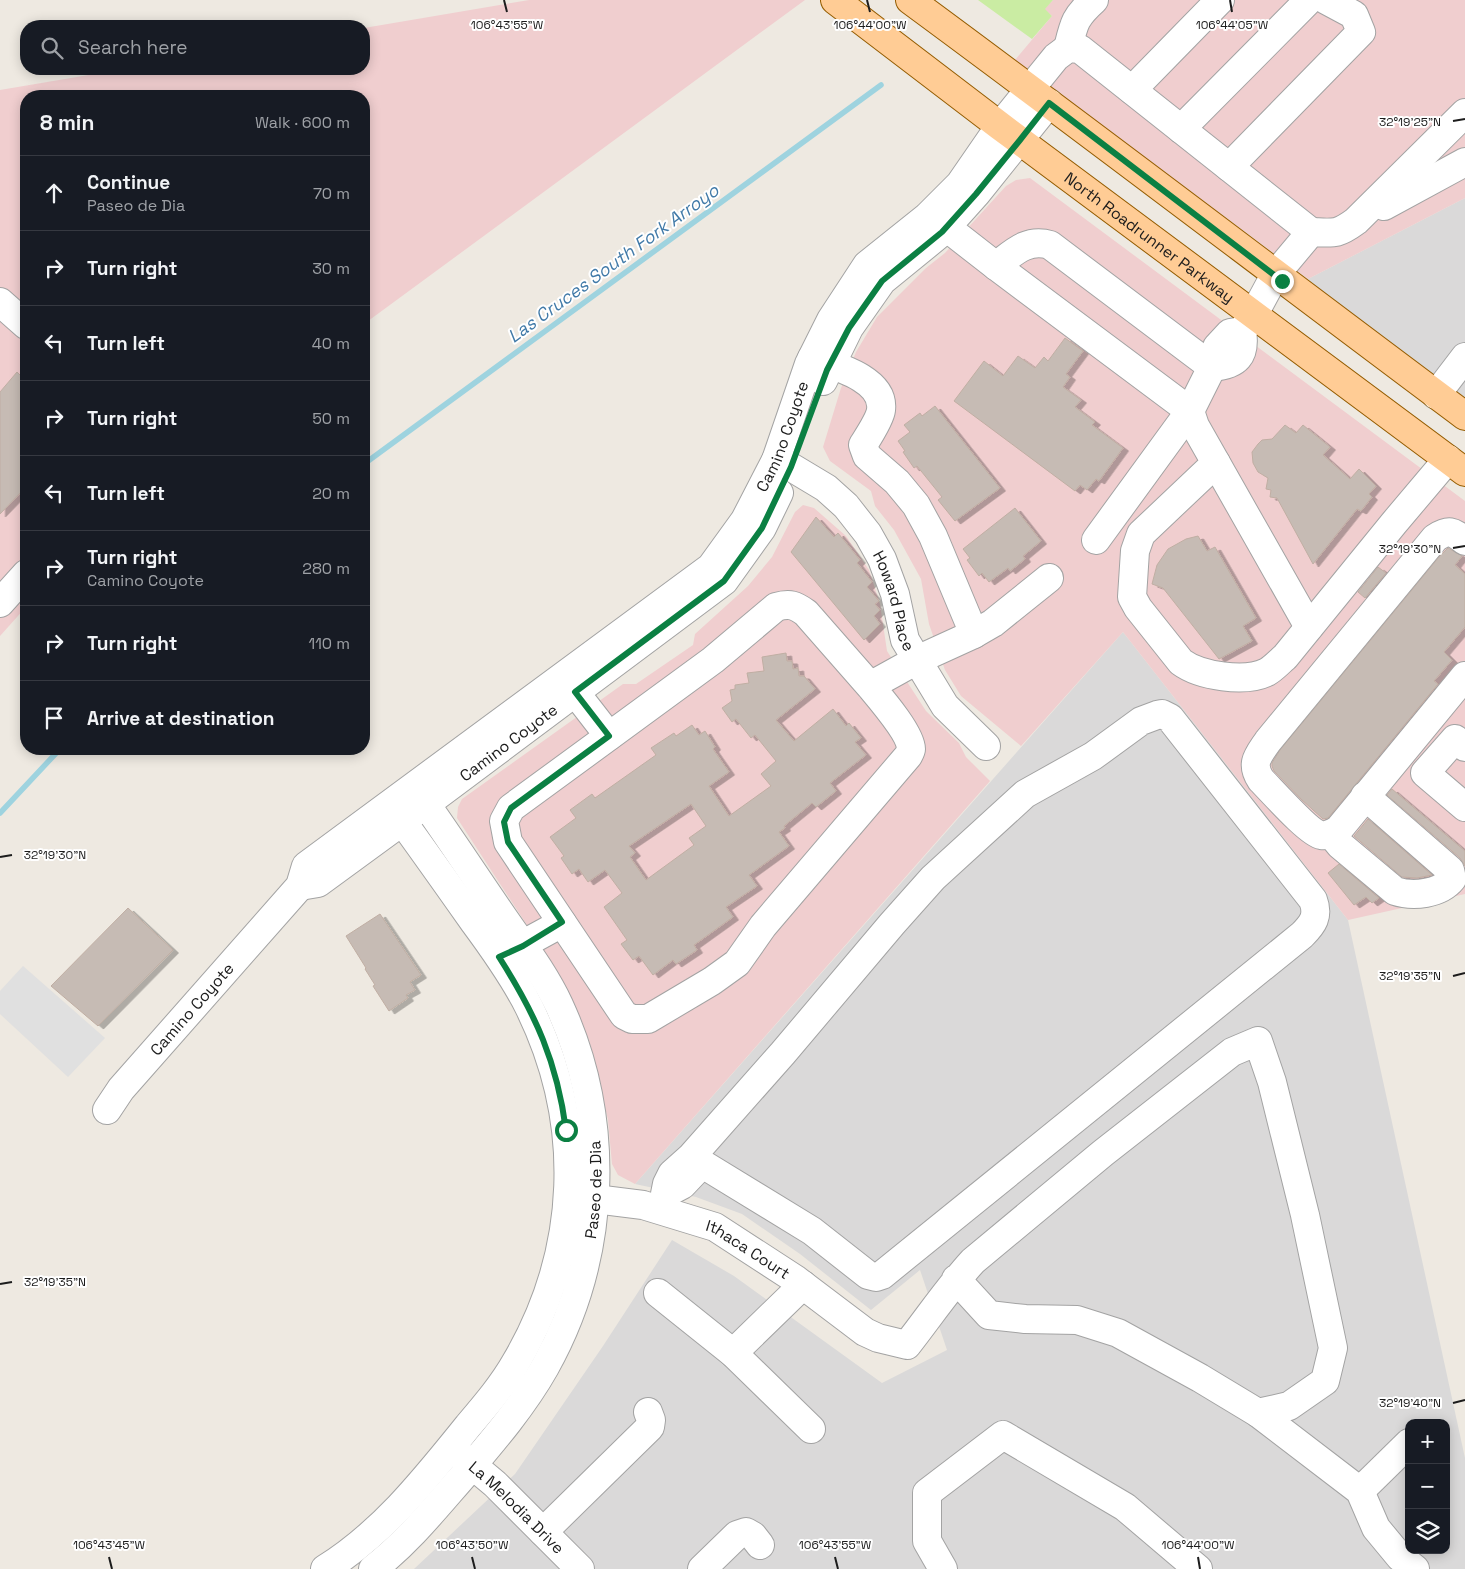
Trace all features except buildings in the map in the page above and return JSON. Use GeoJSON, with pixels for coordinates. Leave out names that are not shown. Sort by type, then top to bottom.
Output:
{"type":"FeatureCollection","features":[{"type":"Feature","properties":{"kind":"main road","name":"North Roadrunner Parkway"},"geometry":{"type":"LineString","coordinates":[[835,0],[1010,133],[1248,322],[1457,465]]}},
{"type":"Feature","properties":{"kind":"main road"},"geometry":{"type":"LineString","coordinates":[[910,0],[1465,416]]}},
{"type":"Feature","properties":{"kind":"street"},"geometry":{"type":"LineString","coordinates":[[1094,0],[1080,13],[1072,30],[1068,48],[1080,49],[1311,232],[1336,233],[1343,231],[1356,221],[1465,113]]}},
{"type":"Feature","properties":{"kind":"street"},"geometry":{"type":"LineString","coordinates":[[1132,90],[1220,0]]}},
{"type":"Feature","properties":{"kind":"street"},"geometry":{"type":"LineString","coordinates":[[1181,129],[1309,0]]}},
{"type":"Feature","properties":{"kind":"street"},"geometry":{"type":"LineString","coordinates":[[1229,167],[1360,32],[1354,15],[1326,0]]}},
{"type":"Feature","properties":{"kind":"street","name":"Camino Coyote"},"geometry":{"type":"LineString","coordinates":[[107,1110],[121,1089],[300,886],[306,866],[397,812],[569,684],[711,567],[784,464],[821,361],[831,320],[867,265],[927,217],[1010,133],[1040,96],[1056,56],[1068,48]]}},
{"type":"Feature","properties":{"kind":"street","name":"Camino Coyote"},"geometry":{"type":"LineString","coordinates":[[821,361],[849,328],[882,281],[946,227],[976,194],[1010,133]]}},
{"type":"Feature","properties":{"kind":"street"},"geometry":{"type":"LineString","coordinates":[[1356,221],[1465,162]]}},
{"type":"Feature","properties":{"kind":"street"},"geometry":{"type":"LineString","coordinates":[[946,227],[1190,412],[1195,426],[1309,627]]}},
{"type":"Feature","properties":{"kind":"street"},"geometry":{"type":"LineString","coordinates":[[1096,540],[1190,412],[1212,367],[1217,347],[1230,333],[1248,322],[1275,275],[1311,232]]}},
{"type":"Feature","properties":{"kind":"street"},"geometry":{"type":"LineString","coordinates":[[996,266],[1023,245],[1037,242],[1050,244],[1212,367]]}},
{"type":"Feature","properties":{"kind":"street"},"geometry":{"type":"LineString","coordinates":[[0,302],[20,320]]}},
{"type":"Feature","properties":{"kind":"street"},"geometry":{"type":"LineString","coordinates":[[1436,394],[1465,357]]}},
{"type":"Feature","properties":{"kind":"street"},"geometry":{"type":"LineString","coordinates":[[821,361],[860,377],[877,391],[880,398],[881,411],[863,445],[864,451],[867,456],[897,482],[916,505],[933,536],[974,634]]}},
{"type":"Feature","properties":{"kind":"street"},"geometry":{"type":"LineString","coordinates":[[1216,463],[1142,534],[1135,551],[1132,597],[1138,608],[1181,662],[1190,668],[1216,675],[1244,678],[1268,671],[1285,657],[1309,627],[1457,465]]}},
{"type":"Feature","properties":{"kind":"street","name":"Howard Place"},"geometry":{"type":"LineString","coordinates":[[784,464],[826,488],[846,506],[868,534],[882,559],[895,594],[905,640],[945,706],[986,746]]}},
{"type":"Feature","properties":{"kind":"street"},"geometry":{"type":"LineString","coordinates":[[1465,541],[1454,532],[1445,532],[1435,538],[1268,741],[1258,756],[1255,765],[1256,772],[1261,780],[1309,828],[1321,835],[1332,834],[1465,676]]}},
{"type":"Feature","properties":{"kind":"street"},"geometry":{"type":"LineString","coordinates":[[870,686],[917,660],[974,634],[993,623],[1048,578]]}},
{"type":"Feature","properties":{"kind":"street"},"geometry":{"type":"LineString","coordinates":[[0,603],[20,581]]}},
{"type":"Feature","properties":{"kind":"street"},"geometry":{"type":"LineString","coordinates":[[788,603],[796,605],[806,613],[870,686],[909,739],[911,750],[908,756],[763,926],[737,963],[648,1019],[632,1020],[624,1015],[508,842],[504,822],[511,808],[609,736],[713,660],[776,607],[788,603]]}},
{"type":"Feature","properties":{"kind":"street"},"geometry":{"type":"LineString","coordinates":[[569,684],[609,736]]}},
{"type":"Feature","properties":{"kind":"street"},"geometry":{"type":"LineString","coordinates":[[661,1202],[672,1174],[696,1161],[783,1053],[933,878],[1024,794],[1093,756],[1141,721],[1162,714],[1170,718],[1313,900],[1316,908],[1316,917],[1312,925],[1302,935],[882,1275],[876,1277],[868,1275],[812,1231],[696,1161]]}},
{"type":"Feature","properties":{"kind":"street"},"geometry":{"type":"LineString","coordinates":[[1465,748],[1455,739],[1425,773],[1465,807]]}},
{"type":"Feature","properties":{"kind":"street","name":"Paseo de Dia"},"geometry":{"type":"LineString","coordinates":[[325,1569],[357,1547],[382,1524],[451,1447],[507,1377],[529,1339],[548,1294],[558,1263],[568,1198],[569,1166],[561,1096],[551,1060],[529,1006],[511,951],[420,795]]}},
{"type":"Feature","properties":{"kind":"street"},"geometry":{"type":"LineString","coordinates":[[1332,834],[1340,845],[1395,891],[1405,895],[1419,894],[1447,886],[1452,879],[1450,870],[1365,796]]}},
{"type":"Feature","properties":{"kind":"street","name":"Paseo de Dia"},"geometry":{"type":"LineString","coordinates":[[373,1569],[414,1531],[473,1464],[529,1393],[545,1367],[561,1336],[584,1268],[595,1199],[596,1161],[589,1098],[574,1044],[556,1000],[538,966],[511,951],[397,812]]}},
{"type":"Feature","properties":{"kind":"street"},"geometry":{"type":"LineString","coordinates":[[511,951],[562,922]]}},
{"type":"Feature","properties":{"kind":"street"},"geometry":{"type":"LineString","coordinates":[[1258,1413],[1289,1406],[1325,1381],[1333,1348],[1306,1215],[1272,1082],[1258,1041],[1232,1052],[1103,1153],[973,1261],[956,1279],[989,1316],[1076,1320],[1118,1332],[1258,1413],[1360,1492],[1376,1528],[1400,1557],[1415,1569]]}},
{"type":"Feature","properties":{"kind":"street","name":"Ithaca Court"},"geometry":{"type":"LineString","coordinates":[[568,1198],[595,1199],[643,1205],[661,1202],[715,1227],[803,1285],[865,1332],[878,1338],[907,1345],[944,1298],[956,1279]]}},
{"type":"Feature","properties":{"kind":"street"},"geometry":{"type":"LineString","coordinates":[[733,1353],[803,1285]]}},
{"type":"Feature","properties":{"kind":"street"},"geometry":{"type":"LineString","coordinates":[[658,1293],[733,1353],[811,1429]]}},
{"type":"Feature","properties":{"kind":"street"},"geometry":{"type":"LineString","coordinates":[[543,1532],[650,1427],[651,1420],[648,1412]]}},
{"type":"Feature","properties":{"kind":"street"},"geometry":{"type":"LineString","coordinates":[[943,1569],[927,1541],[927,1493],[1003,1435],[1125,1507],[1198,1569]]}},
{"type":"Feature","properties":{"kind":"street","name":"La Melodia Drive"},"geometry":{"type":"LineString","coordinates":[[451,1447],[495,1484],[580,1569]]}},
{"type":"Feature","properties":{"kind":"street"},"geometry":{"type":"LineString","coordinates":[[1360,1492],[1405,1448]]}},
{"type":"Feature","properties":{"kind":"street"},"geometry":{"type":"LineString","coordinates":[[702,1569],[736,1535],[746,1532],[753,1536],[760,1545]]}},
{"type":"Feature","properties":{"kind":"shaded area"},"geometry":{"type":"Polygon","coordinates":[[[529,0],[805,0],[370,320],[370,90],[20,90],[20,614],[0,636],[0,90],[89,75],[370,75],[370,27],[529,0]]]}},
{"type":"Feature","properties":{"kind":"shaded area"},"geometry":{"type":"Polygon","coordinates":[[[1053,0],[1465,0],[1465,198],[1308,279],[1015,60],[1052,16],[1044,9],[1053,0]]]}},
{"type":"Feature","properties":{"kind":"shaded area"},"geometry":{"type":"Polygon","coordinates":[[[1030,178],[1465,501],[1465,894],[1348,920],[1123,632],[1021,746],[961,696],[945,670],[929,624],[921,579],[894,530],[875,506],[871,491],[830,461],[823,447],[841,388],[856,352],[877,317],[926,268],[945,253],[1006,186],[1016,180],[1030,178]]]}},
{"type":"Feature","properties":{"kind":"shaded area"},"geometry":{"type":"Polygon","coordinates":[[[1465,198],[1465,415],[1429,390],[1308,279],[1465,198]]]}},
{"type":"Feature","properties":{"kind":"shaded area"},"geometry":{"type":"Polygon","coordinates":[[[803,505],[814,508],[846,536],[869,570],[880,604],[887,651],[926,711],[959,743],[966,757],[990,781],[635,1184],[618,1175],[612,1164],[608,1120],[589,1040],[553,965],[457,818],[458,807],[462,799],[623,684],[636,684],[693,645],[695,634],[748,586],[772,557],[795,512],[803,505]]]}},
{"type":"Feature","properties":{"kind":"shaded area"},"geometry":{"type":"Polygon","coordinates":[[[1123,632],[1348,920],[1465,1458],[1465,1569],[414,1569],[515,1474],[603,1346],[672,1240],[734,1276],[882,1383],[947,1350],[920,1270],[871,1310],[800,1254],[742,1214],[696,1197],[635,1184],[1123,632]]]}},
{"type":"Feature","properties":{"kind":"shaded area"},"geometry":{"type":"Polygon","coordinates":[[[23,966],[105,1038],[68,1077],[0,1014],[0,991],[23,966]]]}},
{"type":"Feature","properties":{"kind":"green space"},"geometry":{"type":"Polygon","coordinates":[[[978,0],[1053,0],[1045,9],[1052,16],[1032,39],[978,0]]]}},
{"type":"Feature","properties":{"kind":"waterway","name":"Las Cruces South Fork Arroyo"},"geometry":{"type":"LineString","coordinates":[[370,460],[881,85]]}},
{"type":"Feature","properties":{"kind":"waterway","name":"Las Cruces South Fork Arroyo"},"geometry":{"type":"LineString","coordinates":[[0,813],[54,755]]}},
{"type":"Feature","properties":{"kind":"route"},"geometry":{"type":"LineString","coordinates":[[566,1130],[561,1096],[551,1060],[529,1006],[499,957],[523,946],[562,922],[508,842],[504,822],[507,813],[511,808],[609,736],[575,692],[724,581],[762,528],[791,467],[827,370],[849,328],[882,281],[942,232],[976,194],[1049,103],[1282,281]]}}]}
